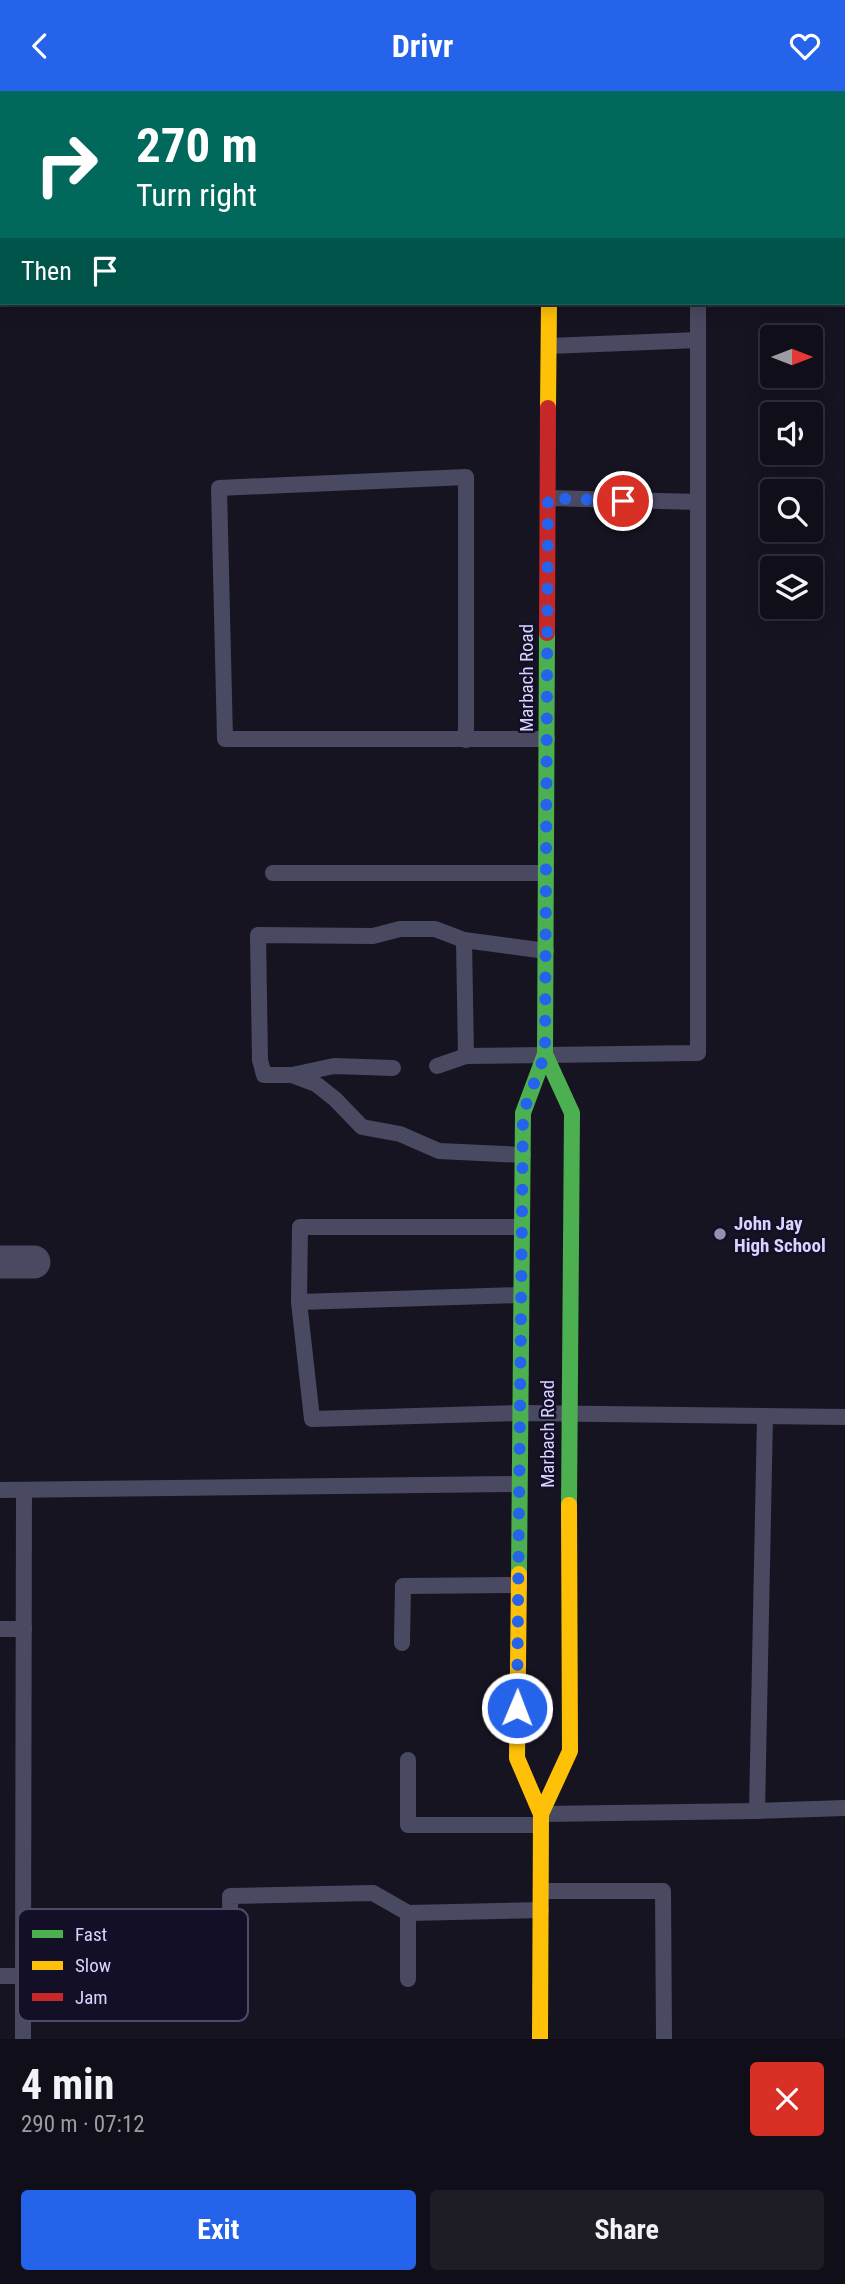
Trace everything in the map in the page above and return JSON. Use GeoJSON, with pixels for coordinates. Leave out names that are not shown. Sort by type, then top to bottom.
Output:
{"type":"FeatureCollection","features":[{"type":"Feature","properties":{"kind":"main road","name":"Marbach Road"},"geometry":{"type":"LineString","coordinates":[[540,2039],[541,1819],[517,1758],[523,1113],[545,1054],[549,305]]}},
{"type":"Feature","properties":{"kind":"main road","name":"Marbach Road"},"geometry":{"type":"LineString","coordinates":[[541,1819],[570,1751],[568,1415],[572,1113],[545,1054]]}},
{"type":"Feature","properties":{"kind":"street"},"geometry":{"type":"LineString","coordinates":[[0,1262],[34,1262]]}},
{"type":"Feature","properties":{"kind":"lane"},"geometry":{"type":"LineString","coordinates":[[437,1066],[466,1056],[698,1053],[698,305]]}},
{"type":"Feature","properties":{"kind":"lane"},"geometry":{"type":"LineString","coordinates":[[549,346],[698,340]]}},
{"type":"Feature","properties":{"kind":"lane"},"geometry":{"type":"LineString","coordinates":[[466,740],[466,477],[219,488],[225,739],[466,740],[547,739]]}},
{"type":"Feature","properties":{"kind":"lane"},"geometry":{"type":"LineString","coordinates":[[548,498],[698,502]]}},
{"type":"Feature","properties":{"kind":"lane"},"geometry":{"type":"LineString","coordinates":[[273,873],[546,873]]}},
{"type":"Feature","properties":{"kind":"lane"},"geometry":{"type":"LineString","coordinates":[[393,1068],[334,1066],[292,1075],[264,1075],[260,1060],[258,935],[373,936],[400,929],[435,929],[464,940],[546,951]]}},
{"type":"Feature","properties":{"kind":"lane"},"geometry":{"type":"LineString","coordinates":[[464,940],[466,1056]]}},
{"type":"Feature","properties":{"kind":"lane"},"geometry":{"type":"LineString","coordinates":[[292,1075],[316,1084],[362,1126],[400,1135],[439,1151],[523,1155]]}},
{"type":"Feature","properties":{"kind":"lane"},"geometry":{"type":"LineString","coordinates":[[522,1227],[300,1227],[299,1302],[312,1419],[520,1413],[845,1417]]}},
{"type":"Feature","properties":{"kind":"lane"},"geometry":{"type":"LineString","coordinates":[[299,1302],[521,1295]]}},
{"type":"Feature","properties":{"kind":"lane"},"geometry":{"type":"LineString","coordinates":[[757,1811],[765,1416]]}},
{"type":"Feature","properties":{"kind":"lane"},"geometry":{"type":"LineString","coordinates":[[0,1490],[519,1484]]}},
{"type":"Feature","properties":{"kind":"lane"},"geometry":{"type":"LineString","coordinates":[[23,1909],[24,1490]]}},
{"type":"Feature","properties":{"kind":"lane"},"geometry":{"type":"LineString","coordinates":[[402,1643],[403,1586],[519,1585]]}},
{"type":"Feature","properties":{"kind":"lane"},"geometry":{"type":"LineString","coordinates":[[0,1629],[24,1629]]}},
{"type":"Feature","properties":{"kind":"lane"},"geometry":{"type":"LineString","coordinates":[[408,1760],[408,1825],[845,1808]]}},
{"type":"Feature","properties":{"kind":"lane"},"geometry":{"type":"LineString","coordinates":[[541,1891],[663,1891],[664,2039]]}},
{"type":"Feature","properties":{"kind":"lane"},"geometry":{"type":"LineString","coordinates":[[230,1909],[230,1896],[373,1893],[408,1913],[541,1910]]}},
{"type":"Feature","properties":{"kind":"lane"},"geometry":{"type":"LineString","coordinates":[[408,1913],[408,1979]]}},
{"type":"Feature","properties":{"kind":"lane"},"geometry":{"type":"LineString","coordinates":[[0,1976],[18,1976]]}},
{"type":"Feature","properties":{"kind":"lane"},"geometry":{"type":"LineString","coordinates":[[23,2021],[23,2039]]}},
{"type":"Feature","properties":{"kind":"traffic: fast"},"geometry":{"type":"LineString","coordinates":[[519,1574],[523,1113],[545,1054],[547,633]]}},
{"type":"Feature","properties":{"kind":"traffic: fast"},"geometry":{"type":"LineString","coordinates":[[545,1054],[572,1113],[569,1505]]}},
{"type":"Feature","properties":{"kind":"traffic: slow"},"geometry":{"type":"LineString","coordinates":[[548,408],[549,305]]}},
{"type":"Feature","properties":{"kind":"traffic: slow"},"geometry":{"type":"LineString","coordinates":[[541,1814],[570,1751],[569,1505]]}},
{"type":"Feature","properties":{"kind":"traffic: slow"},"geometry":{"type":"LineString","coordinates":[[519,1574],[517,1758],[541,1814],[540,2039]]}},
{"type":"Feature","properties":{"kind":"traffic: jam"},"geometry":{"type":"LineString","coordinates":[[547,633],[548,408]]}},
{"type":"Feature","properties":{"kind":"place","name":"John Jay High School"},"geometry":{"type":"Point","coordinates":[720,1234]}},
{"type":"Feature","properties":{"kind":"route"},"geometry":{"type":"LineString","coordinates":[[517,1708],[523,1113],[545,1054],[548,498],[623,501]]}}]}
